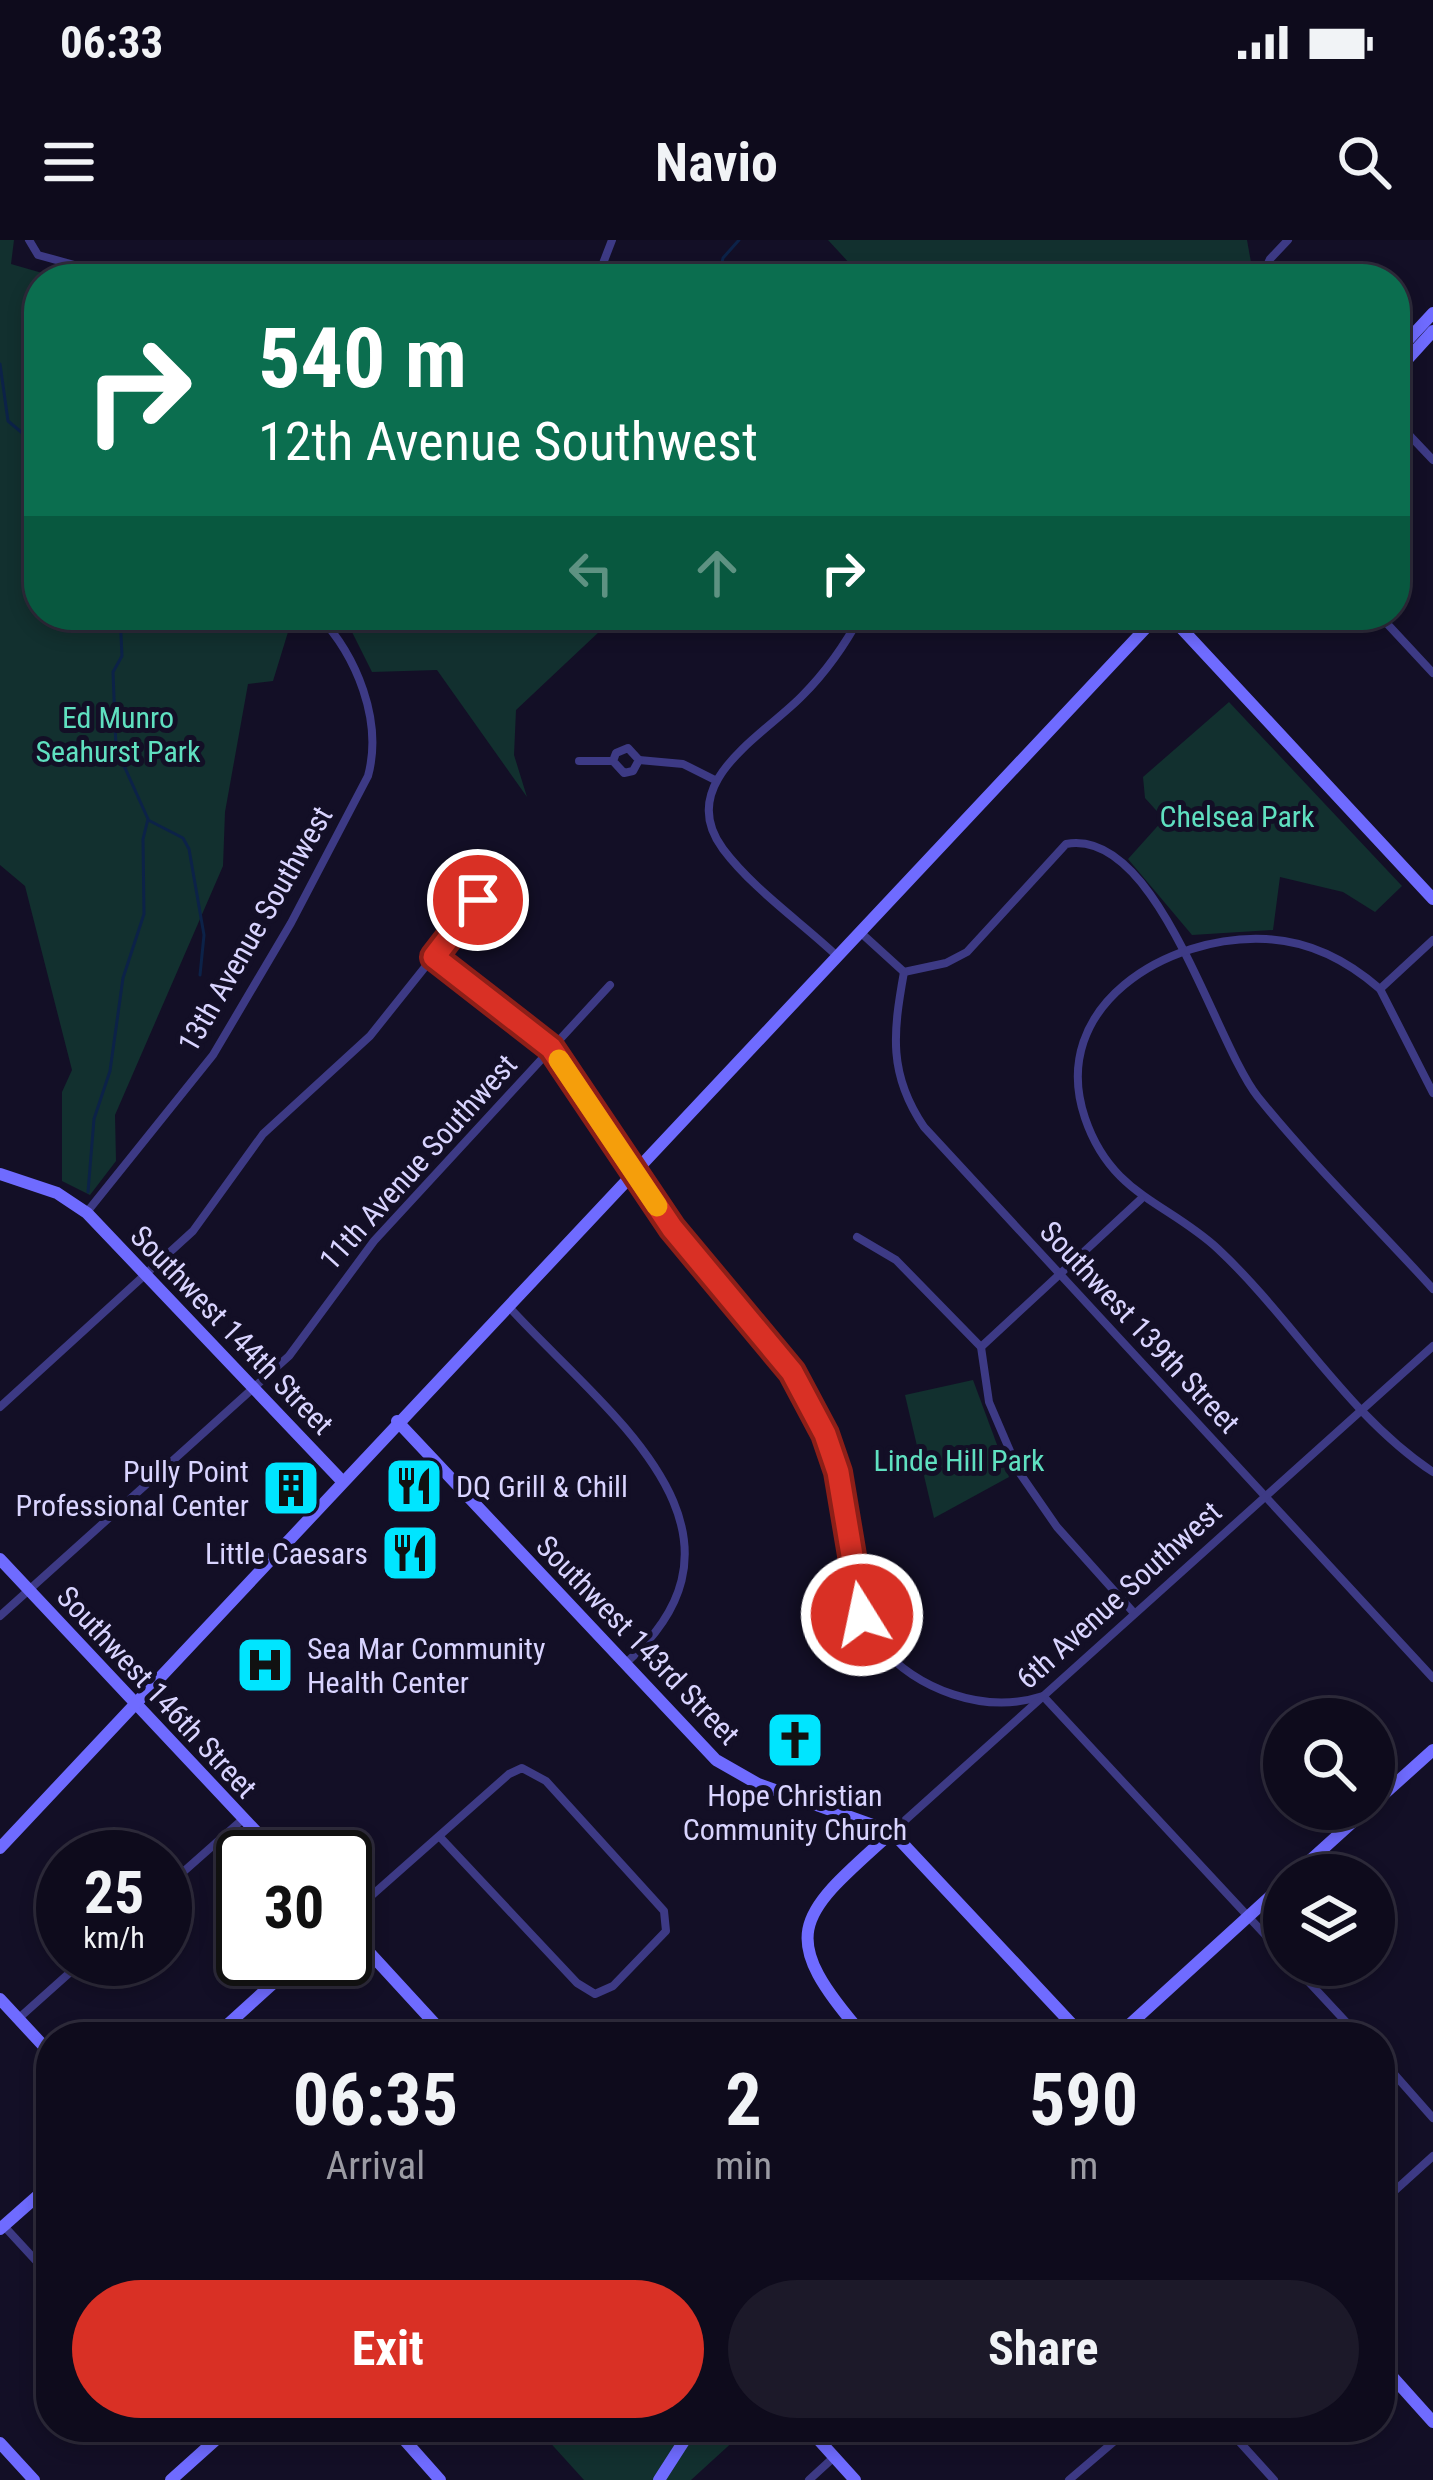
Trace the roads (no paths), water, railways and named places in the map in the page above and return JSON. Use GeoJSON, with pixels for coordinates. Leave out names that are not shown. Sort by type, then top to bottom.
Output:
{"type":"FeatureCollection","features":[{"type":"Feature","properties":{"kind":"street"},"geometry":{"type":"LineString","coordinates":[[29,240],[38,255],[71,264]]}},
{"type":"Feature","properties":{"kind":"street"},"geometry":{"type":"LineString","coordinates":[[1268,264],[1288,240]]}},
{"type":"Feature","properties":{"kind":"street"},"geometry":{"type":"LineString","coordinates":[[1410,338],[1433,314]]}},
{"type":"Feature","properties":{"kind":"street"},"geometry":{"type":"LineString","coordinates":[[1410,356],[1433,331]]}},
{"type":"Feature","properties":{"kind":"street"},"geometry":{"type":"LineString","coordinates":[[1410,436],[1433,460]]}},
{"type":"Feature","properties":{"kind":"street","name":"13th Avenue Southwest"},"geometry":{"type":"LineString","coordinates":[[86,1213],[213,1055],[291,923],[368,776],[374,757],[368,708],[330,630]]}},
{"type":"Feature","properties":{"kind":"street"},"geometry":{"type":"LineString","coordinates":[[837,956],[720,845],[710,818],[715,780],[832,664],[853,630]]}},
{"type":"Feature","properties":{"kind":"street"},"geometry":{"type":"LineString","coordinates":[[0,1848],[1144,630]]}},
{"type":"Feature","properties":{"kind":"street"},"geometry":{"type":"LineString","coordinates":[[1183,630],[1433,899]]}},
{"type":"Feature","properties":{"kind":"street"},"geometry":{"type":"LineString","coordinates":[[1393,630],[1433,673]]}},
{"type":"Feature","properties":{"kind":"street"},"geometry":{"type":"LineString","coordinates":[[614,761],[616,753],[628,748],[639,760],[683,764],[715,780]]}},
{"type":"Feature","properties":{"kind":"street"},"geometry":{"type":"LineString","coordinates":[[614,761],[624,773],[633,771],[639,760]]}},
{"type":"Feature","properties":{"kind":"street"},"geometry":{"type":"LineString","coordinates":[[579,761],[614,761]]}},
{"type":"Feature","properties":{"kind":"street"},"geometry":{"type":"LineString","coordinates":[[860,932],[904,972],[946,963],[967,952],[1066,844],[1086,842],[1118,862],[1161,908],[1186,950],[1221,1036],[1257,1096],[1433,1289]]}},
{"type":"Feature","properties":{"kind":"street"},"geometry":{"type":"LineString","coordinates":[[0,1407],[194,1231],[275,1120],[370,1036],[501,872]]}},
{"type":"Feature","properties":{"kind":"street"},"geometry":{"type":"LineString","coordinates":[[1433,1093],[1380,989],[1338,958],[1268,939],[1186,950],[1120,986],[1094,1018],[1077,1074],[1084,1116],[1108,1160],[1141,1199],[1217,1249],[1362,1407],[1433,1472]]}},
{"type":"Feature","properties":{"kind":"street"},"geometry":{"type":"LineString","coordinates":[[1380,989],[1433,940]]}},
{"type":"Feature","properties":{"kind":"street"},"geometry":{"type":"LineString","coordinates":[[434,957],[551,1048],[633,1171],[810,1403],[838,1472],[857,1597],[877,1642],[916,1679],[954,1694],[1017,1703],[1043,1696],[1263,1932]]}},
{"type":"Feature","properties":{"kind":"street","name":"Southwest 139th Street"},"geometry":{"type":"LineString","coordinates":[[904,972],[892,1039],[899,1084],[909,1105],[1059,1276],[1433,1678]]}},
{"type":"Feature","properties":{"kind":"street","name":"11th Avenue Southwest"},"geometry":{"type":"LineString","coordinates":[[0,1616],[289,1356],[374,1240],[610,985]]}},
{"type":"Feature","properties":{"kind":"street","name":"Southwest 144th Street"},"geometry":{"type":"LineString","coordinates":[[0,1174],[57,1192],[86,1213],[342,1481]]}},
{"type":"Feature","properties":{"kind":"street"},"geometry":{"type":"LineString","coordinates":[[981,1347],[1141,1199]]}},
{"type":"Feature","properties":{"kind":"street"},"geometry":{"type":"LineString","coordinates":[[857,1237],[896,1261],[981,1347],[989,1402],[1019,1472],[1057,1528],[1134,1613]]}},
{"type":"Feature","properties":{"kind":"street"},"geometry":{"type":"LineString","coordinates":[[507,1304],[657,1466],[678,1511],[687,1567],[677,1602],[652,1640],[625,1664]]}},
{"type":"Feature","properties":{"kind":"street","name":"6th Avenue Southwest"},"geometry":{"type":"LineString","coordinates":[[852,2022],[822,1987],[809,1959],[812,1919],[838,1881],[1433,1346]]}},
{"type":"Feature","properties":{"kind":"street","name":"Southwest 143rd Street"},"geometry":{"type":"LineString","coordinates":[[397,1421],[716,1760],[737,1774],[892,1832],[1070,2022]]}},
{"type":"Feature","properties":{"kind":"street","name":"Southwest 146th Street"},"geometry":{"type":"LineString","coordinates":[[0,1558],[255,1830]]}},
{"type":"Feature","properties":{"kind":"street"},"geometry":{"type":"LineString","coordinates":[[1395,1784],[1433,1750]]}},
{"type":"Feature","properties":{"kind":"street"},"geometry":{"type":"LineString","coordinates":[[372,1898],[439,1836],[518,1769],[546,1781],[655,1901],[667,1922],[661,1940],[613,1987],[596,1994],[577,1983],[439,1836]]}},
{"type":"Feature","properties":{"kind":"street"},"geometry":{"type":"LineString","coordinates":[[192,1864],[244,1818]]}},
{"type":"Feature","properties":{"kind":"street"},"geometry":{"type":"LineString","coordinates":[[1317,1854],[1344,1830]]}},
{"type":"Feature","properties":{"kind":"street"},"geometry":{"type":"LineString","coordinates":[[1132,2022],[1263,1903]]}},
{"type":"Feature","properties":{"kind":"street"},"geometry":{"type":"LineString","coordinates":[[372,1953],[434,2022]]}},
{"type":"Feature","properties":{"kind":"street"},"geometry":{"type":"LineString","coordinates":[[18,2018],[54,1986]]}},
{"type":"Feature","properties":{"kind":"street"},"geometry":{"type":"LineString","coordinates":[[231,2022],[270,1986]]}},
{"type":"Feature","properties":{"kind":"street"},"geometry":{"type":"LineString","coordinates":[[1313,1986],[1346,2022]]}},
{"type":"Feature","properties":{"kind":"street"},"geometry":{"type":"LineString","coordinates":[[0,1999],[36,2038]]}},
{"type":"Feature","properties":{"kind":"street"},"geometry":{"type":"LineString","coordinates":[[1395,2075],[1433,2118]]}},
{"type":"Feature","properties":{"kind":"street"},"geometry":{"type":"LineString","coordinates":[[1395,2190],[1433,2156]]}},
{"type":"Feature","properties":{"kind":"street"},"geometry":{"type":"LineString","coordinates":[[36,2197],[1,2226],[36,2262]]}},
{"type":"Feature","properties":{"kind":"street"},"geometry":{"type":"LineString","coordinates":[[1395,2379],[1433,2422]]}},
{"type":"Feature","properties":{"kind":"street"},"geometry":{"type":"LineString","coordinates":[[204,2442],[208,2446]]}},
{"type":"Feature","properties":{"kind":"street"},"geometry":{"type":"LineString","coordinates":[[171,2480],[213,2442]]}},
{"type":"Feature","properties":{"kind":"street"},"geometry":{"type":"LineString","coordinates":[[406,2442],[440,2480]]}},
{"type":"Feature","properties":{"kind":"street"},"geometry":{"type":"LineString","coordinates":[[659,2480],[683,2442]]}},
{"type":"Feature","properties":{"kind":"street"},"geometry":{"type":"LineString","coordinates":[[821,2442],[855,2480]]}},
{"type":"Feature","properties":{"kind":"street"},"geometry":{"type":"LineString","coordinates":[[1069,2480],[1113,2442]]}},
{"type":"Feature","properties":{"kind":"street"},"geometry":{"type":"LineString","coordinates":[[1240,2442],[1274,2480]]}},
{"type":"Feature","properties":{"kind":"street"},"geometry":{"type":"LineString","coordinates":[[0,2443],[34,2480]]}},
{"type":"Feature","properties":{"kind":"street"},"geometry":{"type":"LineString","coordinates":[[809,2480],[835,2457]]}},
{"type":"Feature","properties":{"kind":"waterway"},"geometry":{"type":"LineString","coordinates":[[722,264],[739,240]]}},
{"type":"Feature","properties":{"kind":"waterway"},"geometry":{"type":"LineString","coordinates":[[0,364],[8,421],[24,434]]}},
{"type":"Feature","properties":{"kind":"waterway"},"geometry":{"type":"LineString","coordinates":[[88,1192],[94,1119],[110,1071],[123,978],[144,914],[143,839],[148,819],[116,748],[113,672],[122,656],[121,630]]}},
{"type":"Feature","properties":{"kind":"waterway"},"geometry":{"type":"LineString","coordinates":[[150,821],[183,838],[189,849],[204,935],[200,975]]}},
{"type":"Feature","properties":{"kind":"place","name":"DQ Grill & Chill"},"geometry":{"type":"Point","coordinates":[414,1486]}},
{"type":"Feature","properties":{"kind":"place","name":"Pully Point Professional Center"},"geometry":{"type":"Point","coordinates":[291,1488]}},
{"type":"Feature","properties":{"kind":"place","name":"Little Caesars"},"geometry":{"type":"Point","coordinates":[410,1553]}},
{"type":"Feature","properties":{"kind":"place","name":"Sea Mar Community Health Center"},"geometry":{"type":"Point","coordinates":[265,1665]}},
{"type":"Feature","properties":{"kind":"place","name":"Hope Christian Community Church"},"geometry":{"type":"Point","coordinates":[795,1740]}},
{"type":"Feature","properties":{"kind":"park label","name":"Ed Munro Seahurst Park"},"geometry":{"type":"Point","coordinates":[118,734]}},
{"type":"Feature","properties":{"kind":"park label","name":"Chelsea Park"},"geometry":{"type":"Point","coordinates":[1237,816]}},
{"type":"Feature","properties":{"kind":"park label","name":"Linde Hill Park"},"geometry":{"type":"Point","coordinates":[959,1460]}}]}
